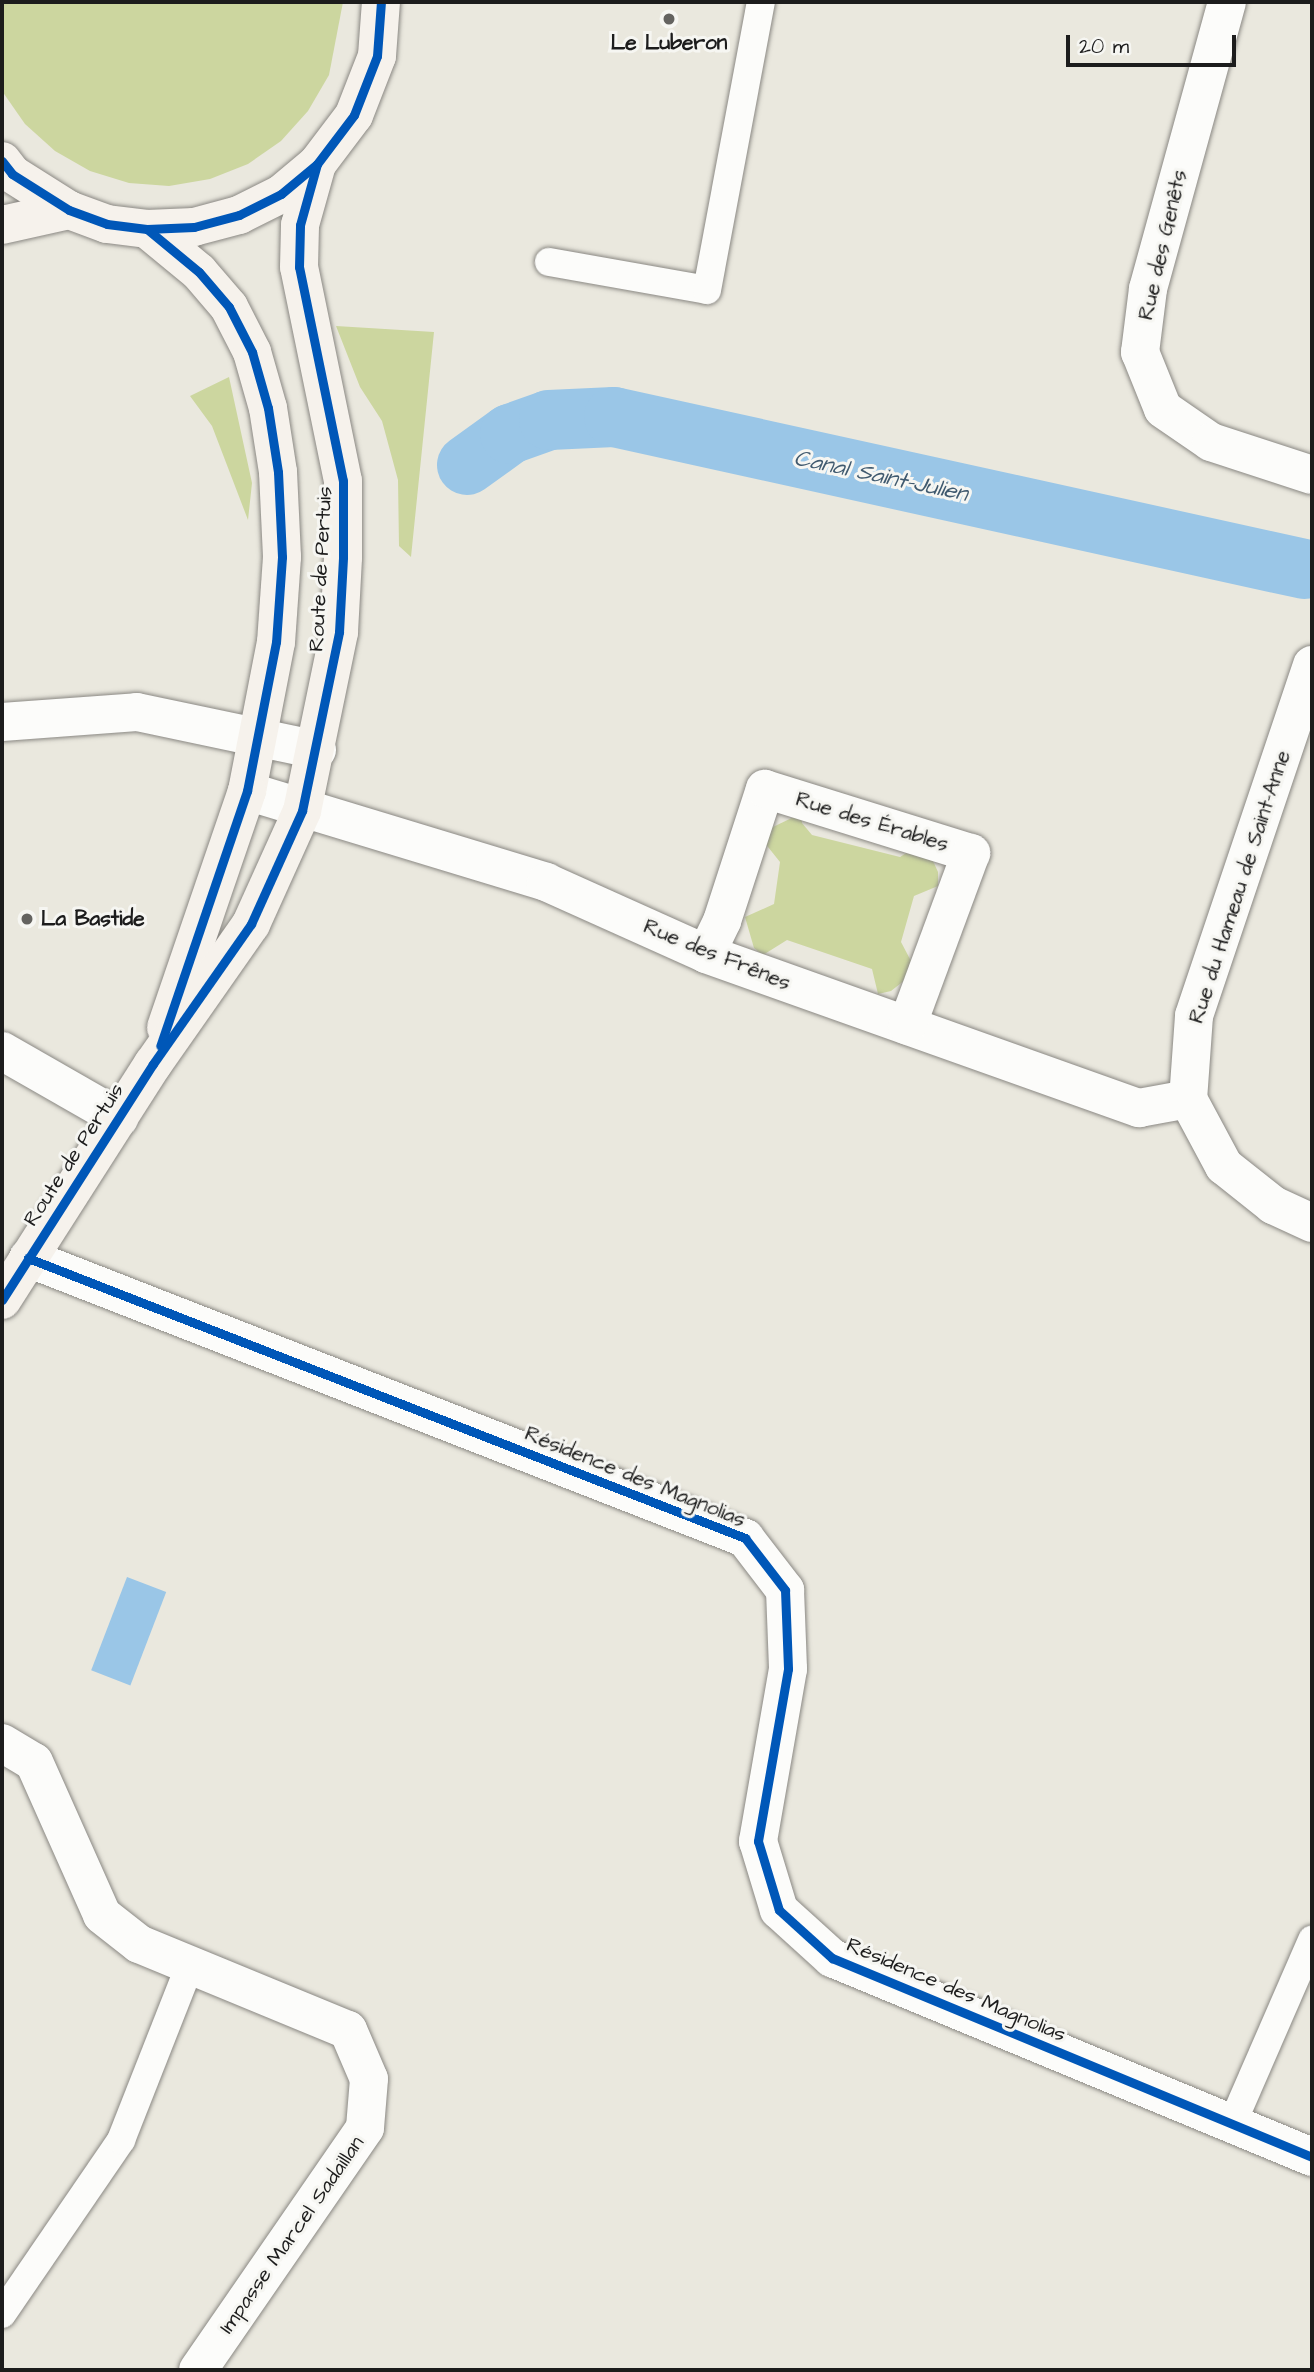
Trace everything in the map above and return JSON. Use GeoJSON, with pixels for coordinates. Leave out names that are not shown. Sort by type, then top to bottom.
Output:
{"type":"FeatureCollection","features":[{"type":"Feature","properties":{"kind":"main road"},"geometry":{"type":"LineString","coordinates":[[2,161],[12,174],[69,210],[107,224],[147,229],[194,227],[239,215],[281,194],[317,164],[354,114],[377,56],[381,2]]}},
{"type":"Feature","properties":{"kind":"main road","name":"Route de Pertuis"},"geometry":{"type":"LineString","coordinates":[[2,1300],[153,1064],[211,987],[251,924],[302,811],[317,750],[339,632],[343,557],[343,481],[299,267],[300,225],[317,164]]}},
{"type":"Feature","properties":{"kind":"main road"},"geometry":{"type":"LineString","coordinates":[[2,225],[69,210]]}},
{"type":"Feature","properties":{"kind":"main road","name":"Route de Pertuis"},"geometry":{"type":"LineString","coordinates":[[147,229],[199,272],[229,307],[252,352],[268,408],[278,472],[282,557],[276,642],[247,791],[153,1064]]}},
{"type":"Feature","properties":{"kind":"street","name":"Rue des Genêts"},"geometry":{"type":"LineString","coordinates":[[1227,2],[1148,289],[1140,352],[1163,409],[1211,442],[1312,475]]}},
{"type":"Feature","properties":{"kind":"street","name":"Rue du Hameau de Saint-Anne"},"geometry":{"type":"LineString","coordinates":[[1188,1099],[1194,1016],[1312,665]]}},
{"type":"Feature","properties":{"kind":"street"},"geometry":{"type":"LineString","coordinates":[[2,722],[136,712],[317,750]]}},
{"type":"Feature","properties":{"kind":"street","name":"Rue des Érables"},"geometry":{"type":"LineString","coordinates":[[706,954],[722,921],[765,789],[971,853],[907,1026]]}},
{"type":"Feature","properties":{"kind":"street","name":"Rue des Frênes"},"geometry":{"type":"LineString","coordinates":[[247,791],[302,811],[546,882],[706,954],[1139,1108],[1188,1099]]}},
{"type":"Feature","properties":{"kind":"street"},"geometry":{"type":"LineString","coordinates":[[2,1051],[119,1118]]}},
{"type":"Feature","properties":{"kind":"street"},"geometry":{"type":"LineString","coordinates":[[1188,1099],[1224,1166],[1273,1205],[1312,1223]]}},
{"type":"Feature","properties":{"kind":"street","name":"Résidence des Magnolias"},"geometry":{"type":"LineString","coordinates":[[28,1258],[745,1538],[785,1590],[788,1669],[758,1841],[779,1910],[832,1958],[1312,2157]]}},
{"type":"Feature","properties":{"kind":"street","name":"Impasse Marcel Sadaillan"},"geometry":{"type":"LineString","coordinates":[[2,1743],[34,1762],[102,1915],[139,1944],[348,2030],[369,2079],[365,2128],[198,2370]]}},
{"type":"Feature","properties":{"kind":"lane"},"geometry":{"type":"LineString","coordinates":[[549,262],[707,290],[761,2]]}},
{"type":"Feature","properties":{"kind":"lane"},"geometry":{"type":"LineString","coordinates":[[1232,2124],[1312,1940]]}},
{"type":"Feature","properties":{"kind":"lane"},"geometry":{"type":"LineString","coordinates":[[2,2314],[121,2140],[190,1965]]}},
{"type":"Feature","properties":{"kind":"green space"},"geometry":{"type":"Polygon","coordinates":[[[2,2],[343,2],[329,75],[308,111],[281,141],[248,164],[210,179],[169,186],[129,183],[90,171],[55,151],[25,124],[2,91],[2,2]]]}},
{"type":"Feature","properties":{"kind":"green space"},"geometry":{"type":"Polygon","coordinates":[[[336,326],[434,332],[411,557],[399,546],[398,480],[382,421],[360,387],[336,326]]]}},
{"type":"Feature","properties":{"kind":"green space"},"geometry":{"type":"Polygon","coordinates":[[[229,377],[252,483],[248,520],[212,426],[190,396],[229,377]]]}},
{"type":"Feature","properties":{"kind":"green space"},"geometry":{"type":"Polygon","coordinates":[[[802,813],[802,823],[812,835],[900,857],[919,845],[929,852],[938,872],[938,886],[914,896],[901,942],[911,961],[905,980],[891,991],[878,994],[872,969],[787,940],[763,955],[754,948],[745,917],[774,904],[780,862],[764,842],[773,827],[802,813]]]}},
{"type":"Feature","properties":{"kind":"water"},"geometry":{"type":"Polygon","coordinates":[[[127,1577],[166,1592],[130,1685],[91,1670],[127,1577]]]}},
{"type":"Feature","properties":{"kind":"waterway","name":"Canal Saint-Julien"},"geometry":{"type":"LineString","coordinates":[[467,465],[510,434],[549,420],[614,417],[1304,569]]}},
{"type":"Feature","properties":{"kind":"cycle path"},"geometry":{"type":"LineString","coordinates":[[2,161],[12,174],[69,210],[107,224],[147,229],[194,227],[239,215],[281,194],[317,164],[354,115],[377,56],[381,2]]}},
{"type":"Feature","properties":{"kind":"cycle path"},"geometry":{"type":"LineString","coordinates":[[2,1300],[153,1064],[251,924],[302,811],[339,632],[343,557],[343,481],[299,267],[300,225],[317,164]]}},
{"type":"Feature","properties":{"kind":"cycle path"},"geometry":{"type":"LineString","coordinates":[[147,229],[199,272],[229,307],[252,352],[268,408],[278,472],[282,557],[276,642],[247,791],[160,1046]]}},
{"type":"Feature","properties":{"kind":"cycle path"},"geometry":{"type":"LineString","coordinates":[[28,1258],[745,1538],[785,1590],[788,1669],[758,1841],[779,1910],[832,1958],[1312,2157]]}},
{"type":"Feature","properties":{"kind":"place","name":"Le Luberon"},"geometry":{"type":"Point","coordinates":[669,19]}},
{"type":"Feature","properties":{"kind":"place","name":"La Bastide"},"geometry":{"type":"Point","coordinates":[27,919]}}]}
